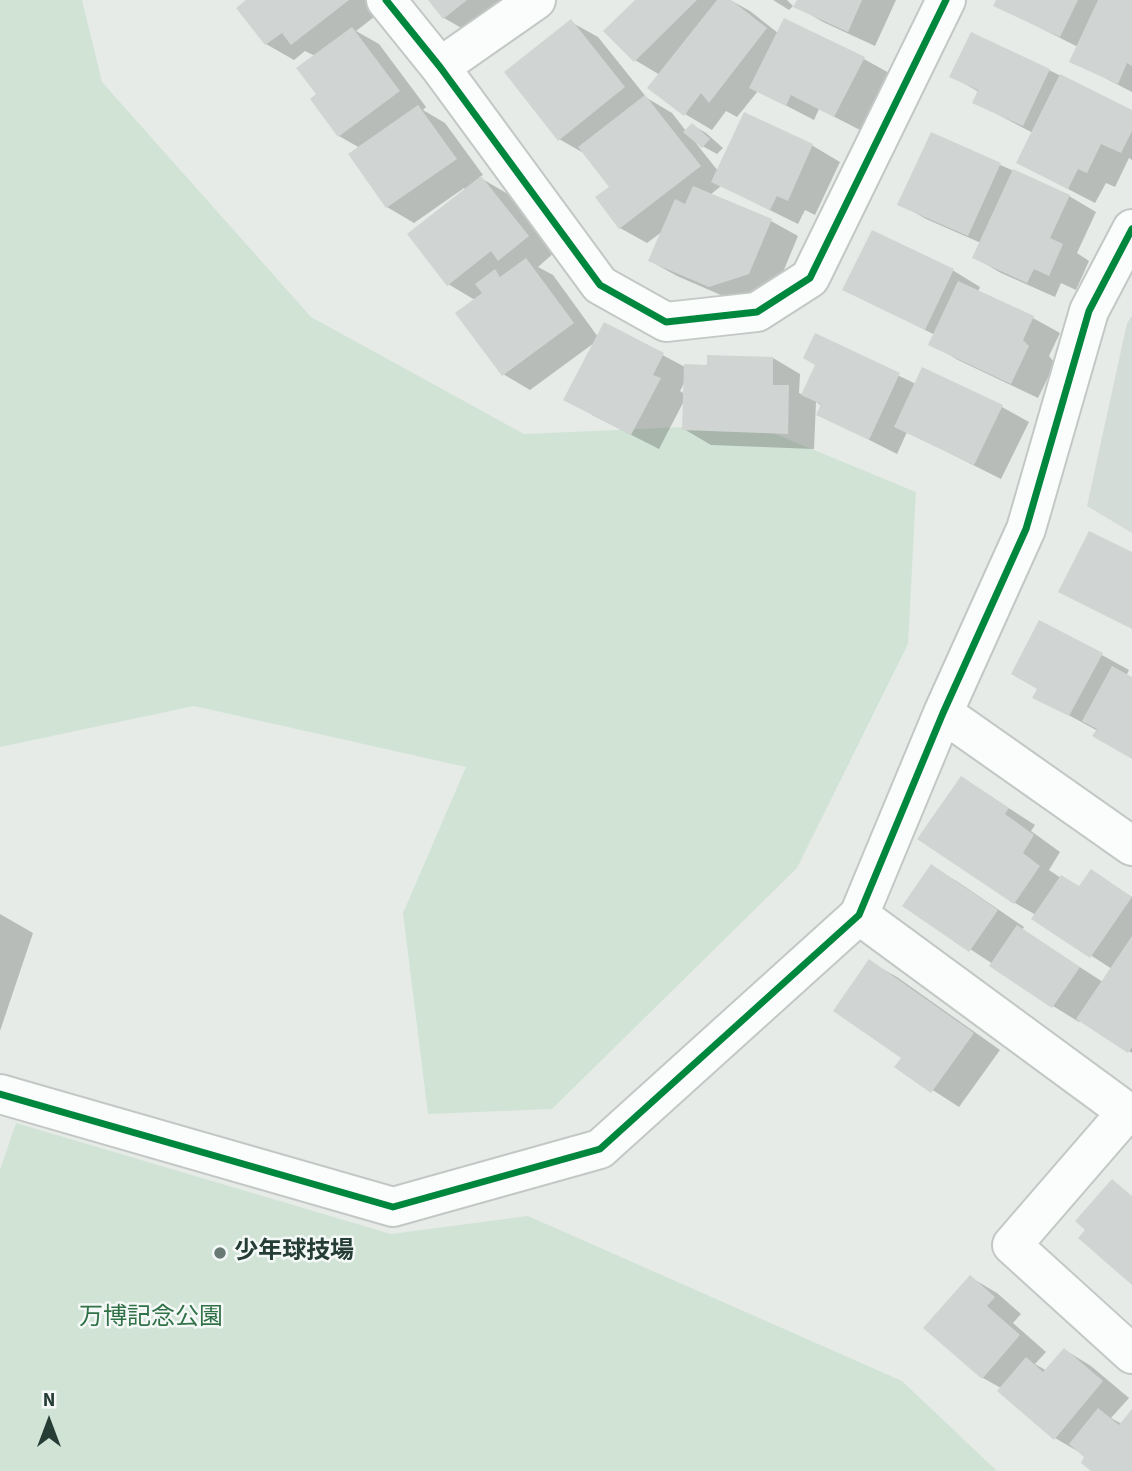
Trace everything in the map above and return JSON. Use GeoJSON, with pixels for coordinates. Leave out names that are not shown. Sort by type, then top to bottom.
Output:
{"type":"FeatureCollection","features":[{"type":"Feature","properties":{"kind":"street"},"geometry":{"type":"LineString","coordinates":[[386,0],[440,67],[600,285],[666,322],[757,312],[810,278],[946,0]]}},
{"type":"Feature","properties":{"kind":"street"},"geometry":{"type":"LineString","coordinates":[[440,67],[536,0]]}},
{"type":"Feature","properties":{"kind":"street"},"geometry":{"type":"LineString","coordinates":[[0,1094],[393,1207],[600,1149],[859,915],[943,713],[1026,529],[1089,311],[1132,229]]}},
{"type":"Feature","properties":{"kind":"street"},"geometry":{"type":"LineString","coordinates":[[943,713],[1132,846]]}},
{"type":"Feature","properties":{"kind":"street"},"geometry":{"type":"LineString","coordinates":[[859,915],[1127,1112],[1012,1245],[1132,1354]]}},
{"type":"Feature","properties":{"kind":"shaded area"},"geometry":{"type":"Polygon","coordinates":[[[1132,316],[1132,533],[1087,506],[1127,323],[1132,316]]]}},
{"type":"Feature","properties":{"kind":"green space"},"geometry":{"type":"Polygon","coordinates":[[[0,0],[82,0],[102,82],[311,317],[524,434],[751,424],[916,492],[908,644],[797,868],[552,1109],[428,1114],[403,913],[466,767],[194,706],[0,747],[0,0]]]}},
{"type":"Feature","properties":{"kind":"green space","name":"万博記念公園"},"geometry":{"type":"Polygon","coordinates":[[[16,1123],[391,1234],[528,1216],[902,1381],[997,1471],[0,1471],[0,1170],[16,1123]]]}},
{"type":"Feature","properties":{"kind":"building"},"geometry":{"type":"Polygon","coordinates":[[[246,0],[349,0],[291,45],[282,33],[265,45],[236,8],[246,0]]]}},
{"type":"Feature","properties":{"kind":"building"},"geometry":{"type":"Polygon","coordinates":[[[428,0],[467,0],[443,19],[428,0]]]}},
{"type":"Feature","properties":{"kind":"building"},"geometry":{"type":"Polygon","coordinates":[[[635,0],[697,0],[634,62],[603,31],[635,0]]]}},
{"type":"Feature","properties":{"kind":"building"},"geometry":{"type":"Polygon","coordinates":[[[717,0],[731,0],[767,28],[709,103],[701,93],[684,116],[647,88],[717,0]]]}},
{"type":"Feature","properties":{"kind":"building"},"geometry":{"type":"Polygon","coordinates":[[[797,0],[862,0],[848,32],[793,7],[797,0]]]}},
{"type":"Feature","properties":{"kind":"building"},"geometry":{"type":"Polygon","coordinates":[[[996,0],[1078,0],[1060,37],[993,6],[996,0]]]}},
{"type":"Feature","properties":{"kind":"building"},"geometry":{"type":"Polygon","coordinates":[[[1098,0],[1132,0],[1132,66],[1127,63],[1118,84],[1069,62],[1098,0]]]}},
{"type":"Feature","properties":{"kind":"building"},"geometry":{"type":"Polygon","coordinates":[[[784,18],[865,57],[834,117],[791,95],[786,106],[749,88],[784,18]]]}},
{"type":"Feature","properties":{"kind":"building"},"geometry":{"type":"Polygon","coordinates":[[[571,19],[625,87],[558,141],[504,72],[571,19]]]}},
{"type":"Feature","properties":{"kind":"building"},"geometry":{"type":"Polygon","coordinates":[[[352,27],[400,91],[338,137],[310,99],[316,94],[296,68],[352,27]]]}},
{"type":"Feature","properties":{"kind":"building"},"geometry":{"type":"Polygon","coordinates":[[[971,32],[1050,69],[1023,126],[972,103],[978,90],[949,77],[971,32]]]}},
{"type":"Feature","properties":{"kind":"building"},"geometry":{"type":"Polygon","coordinates":[[[1060,74],[1132,110],[1132,131],[1121,153],[1101,144],[1087,173],[1078,169],[1068,189],[1016,163],[1060,74]]]}},
{"type":"Feature","properties":{"kind":"building"},"geometry":{"type":"Polygon","coordinates":[[[645,95],[701,166],[619,229],[595,197],[609,187],[578,147],[645,95]]]}},
{"type":"Feature","properties":{"kind":"building"},"geometry":{"type":"Polygon","coordinates":[[[418,105],[457,159],[386,208],[348,154],[418,105]]]}},
{"type":"Feature","properties":{"kind":"building"},"geometry":{"type":"Polygon","coordinates":[[[744,112],[813,144],[788,201],[777,196],[770,210],[711,182],[744,112]]]}},
{"type":"Feature","properties":{"kind":"building"},"geometry":{"type":"Polygon","coordinates":[[[692,123],[710,139],[702,148],[683,132],[692,123]]]}},
{"type":"Feature","properties":{"kind":"building"},"geometry":{"type":"Polygon","coordinates":[[[931,132],[1001,163],[968,236],[897,205],[931,132]]]}},
{"type":"Feature","properties":{"kind":"building"},"geometry":{"type":"Polygon","coordinates":[[[1013,169],[1070,195],[1050,238],[1063,244],[1049,276],[1034,269],[1027,283],[972,258],[1013,169]]]}},
{"type":"Feature","properties":{"kind":"building"},"geometry":{"type":"Polygon","coordinates":[[[481,176],[529,236],[498,261],[491,251],[447,286],[407,234],[481,176]]]}},
{"type":"Feature","properties":{"kind":"building"},"geometry":{"type":"Polygon","coordinates":[[[693,186],[772,219],[749,274],[709,287],[648,261],[675,199],[685,204],[693,186]]]}},
{"type":"Feature","properties":{"kind":"building"},"geometry":{"type":"Polygon","coordinates":[[[872,230],[954,269],[925,330],[842,290],[872,230]]]}},
{"type":"Feature","properties":{"kind":"building"},"geometry":{"type":"Polygon","coordinates":[[[526,258],[574,323],[502,376],[455,313],[482,293],[475,284],[495,269],[500,277],[526,258]]]}},
{"type":"Feature","properties":{"kind":"building"},"geometry":{"type":"Polygon","coordinates":[[[958,281],[1034,316],[1023,340],[1029,346],[1011,384],[928,345],[958,281]]]}},
{"type":"Feature","properties":{"kind":"building"},"geometry":{"type":"Polygon","coordinates":[[[604,322],[664,353],[653,375],[661,378],[631,435],[563,400],[604,322]]]}},
{"type":"Feature","properties":{"kind":"building"},"geometry":{"type":"Polygon","coordinates":[[[815,333],[900,373],[869,440],[816,415],[821,404],[801,395],[815,365],[803,358],[815,333]]]}},
{"type":"Feature","properties":{"kind":"building"},"geometry":{"type":"Polygon","coordinates":[[[707,355],[773,357],[773,385],[789,385],[788,434],[682,430],[684,364],[707,365],[707,355]]]}},
{"type":"Feature","properties":{"kind":"building"},"geometry":{"type":"Polygon","coordinates":[[[922,367],[1003,405],[974,465],[894,427],[922,367]]]}},
{"type":"Feature","properties":{"kind":"building"},"geometry":{"type":"Polygon","coordinates":[[[1089,531],[1132,552],[1132,629],[1058,592],[1089,531]]]}},
{"type":"Feature","properties":{"kind":"building"},"geometry":{"type":"Polygon","coordinates":[[[1039,620],[1103,653],[1069,716],[1032,698],[1037,689],[1011,674],[1039,620]]]}},
{"type":"Feature","properties":{"kind":"building"},"geometry":{"type":"Polygon","coordinates":[[[1112,666],[1132,677],[1132,759],[1092,736],[1097,729],[1082,721],[1112,666]]]}},
{"type":"Feature","properties":{"kind":"building"},"geometry":{"type":"Polygon","coordinates":[[[961,776],[1009,808],[1005,814],[1034,835],[1023,853],[1040,866],[1014,904],[917,839],[961,776]]]}},
{"type":"Feature","properties":{"kind":"building"},"geometry":{"type":"Polygon","coordinates":[[[931,864],[998,910],[969,952],[902,906],[931,864]]]}},
{"type":"Feature","properties":{"kind":"building"},"geometry":{"type":"Polygon","coordinates":[[[1091,869],[1132,897],[1090,958],[1031,919],[1061,875],[1079,886],[1091,869]]]}},
{"type":"Feature","properties":{"kind":"building"},"geometry":{"type":"Polygon","coordinates":[[[1017,925],[1080,967],[1052,1008],[989,966],[1017,925]]]}},
{"type":"Feature","properties":{"kind":"building"},"geometry":{"type":"Polygon","coordinates":[[[1132,936],[1132,1047],[1128,1053],[1076,1019],[1132,936]]]}},
{"type":"Feature","properties":{"kind":"building"},"geometry":{"type":"Polygon","coordinates":[[[869,959],[974,1033],[931,1093],[894,1067],[901,1058],[833,1011],[869,959]]]}},
{"type":"Feature","properties":{"kind":"building"},"geometry":{"type":"Polygon","coordinates":[[[1112,1179],[1132,1196],[1132,1285],[1078,1238],[1085,1230],[1075,1221],[1112,1179]]]}},
{"type":"Feature","properties":{"kind":"building"},"geometry":{"type":"Polygon","coordinates":[[[970,1275],[995,1297],[987,1306],[1020,1335],[982,1379],[923,1328],[970,1275]]]}},
{"type":"Feature","properties":{"kind":"building"},"geometry":{"type":"Polygon","coordinates":[[[1064,1348],[1103,1381],[1054,1440],[997,1391],[1026,1357],[1043,1372],[1064,1348]]]}},
{"type":"Feature","properties":{"kind":"building"},"geometry":{"type":"Polygon","coordinates":[[[1098,1408],[1119,1425],[1132,1409],[1132,1471],[1091,1471],[1081,1463],[1084,1457],[1069,1444],[1098,1408]]]}},
{"type":"Feature","properties":{"kind":"cycle path"},"geometry":{"type":"LineString","coordinates":[[386,0],[440,67],[600,285],[666,322],[757,312],[810,278],[946,0]]}},
{"type":"Feature","properties":{"kind":"cycle path"},"geometry":{"type":"LineString","coordinates":[[0,1094],[393,1207],[600,1149],[859,915],[943,713],[1026,529],[1089,311],[1132,229]]}},
{"type":"Feature","properties":{"kind":"place","name":"少年球技場"},"geometry":{"type":"Point","coordinates":[220,1253]}}]}
